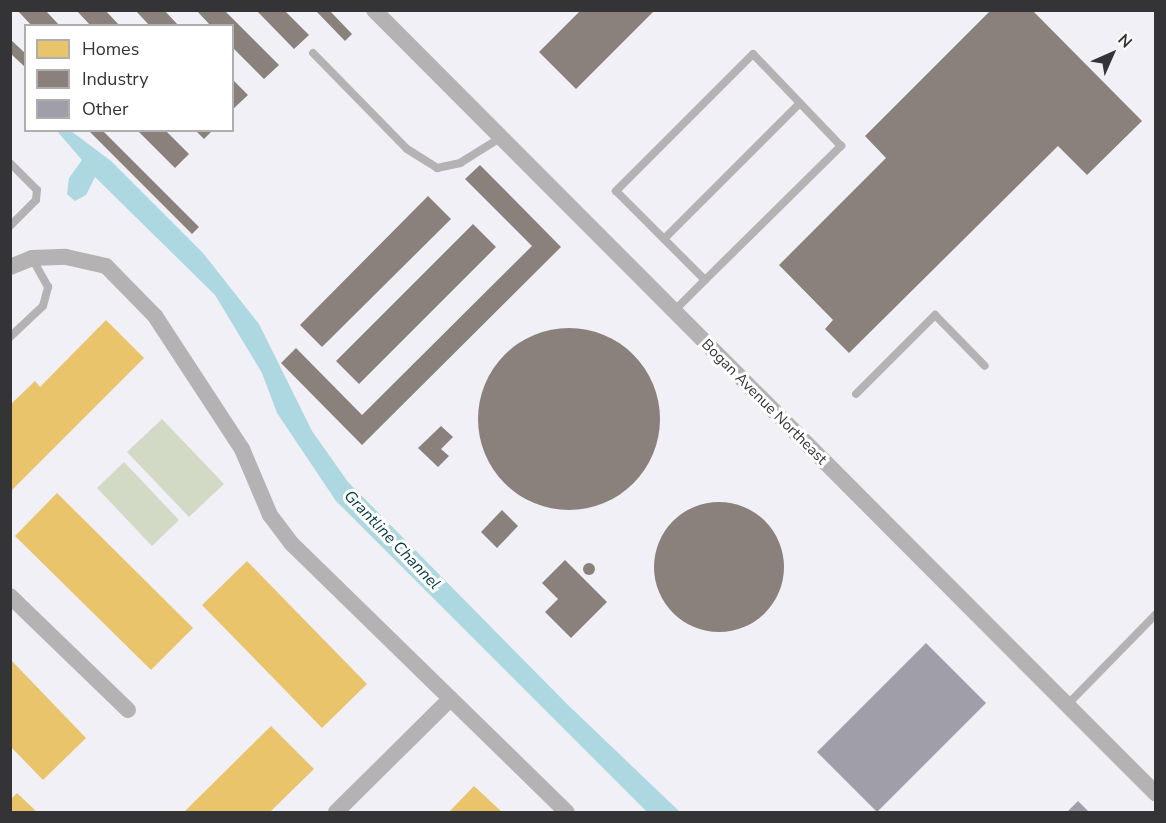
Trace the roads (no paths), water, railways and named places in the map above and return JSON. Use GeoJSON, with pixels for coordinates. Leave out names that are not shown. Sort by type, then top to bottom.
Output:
{"type":"FeatureCollection","features":[{"type":"Feature","properties":{"kind":"street","name":"Bogan Avenue Northeast"},"geometry":{"type":"LineString","coordinates":[[374,10],[1067,705],[1154,788]]}},
{"type":"Feature","properties":{"kind":"street"},"geometry":{"type":"LineString","coordinates":[[10,267],[32,258],[66,257],[106,266],[155,316],[242,449],[270,515],[292,544],[567,813]]}},
{"type":"Feature","properties":{"kind":"street"},"geometry":{"type":"LineString","coordinates":[[10,596],[128,710]]}},
{"type":"Feature","properties":{"kind":"street"},"geometry":{"type":"LineString","coordinates":[[336,813],[450,699]]}},
{"type":"Feature","properties":{"kind":"lane"},"geometry":{"type":"LineString","coordinates":[[313,53],[407,149],[437,168],[460,163],[500,138]]}},
{"type":"Feature","properties":{"kind":"lane"},"geometry":{"type":"LineString","coordinates":[[674,311],[841,146],[753,54],[616,191],[705,280]]}},
{"type":"Feature","properties":{"kind":"lane"},"geometry":{"type":"LineString","coordinates":[[664,239],[800,103]]}},
{"type":"Feature","properties":{"kind":"lane"},"geometry":{"type":"LineString","coordinates":[[10,164],[37,190],[36,200],[10,226]]}},
{"type":"Feature","properties":{"kind":"lane"},"geometry":{"type":"LineString","coordinates":[[10,337],[43,306],[48,287],[32,258]]}},
{"type":"Feature","properties":{"kind":"lane"},"geometry":{"type":"LineString","coordinates":[[856,394],[935,315],[985,366]]}},
{"type":"Feature","properties":{"kind":"lane"},"geometry":{"type":"LineString","coordinates":[[1067,705],[1155,614]]}},
{"type":"Feature","properties":{"kind":"water","name":"Grantline Channel"},"geometry":{"type":"Polygon","coordinates":[[[58,132],[72,132],[111,161],[203,253],[259,324],[312,431],[348,482],[567,704],[680,812],[647,812],[336,501],[277,413],[262,373],[215,295],[95,177],[86,195],[75,201],[67,194],[69,178],[82,160],[58,132]]]}}]}
